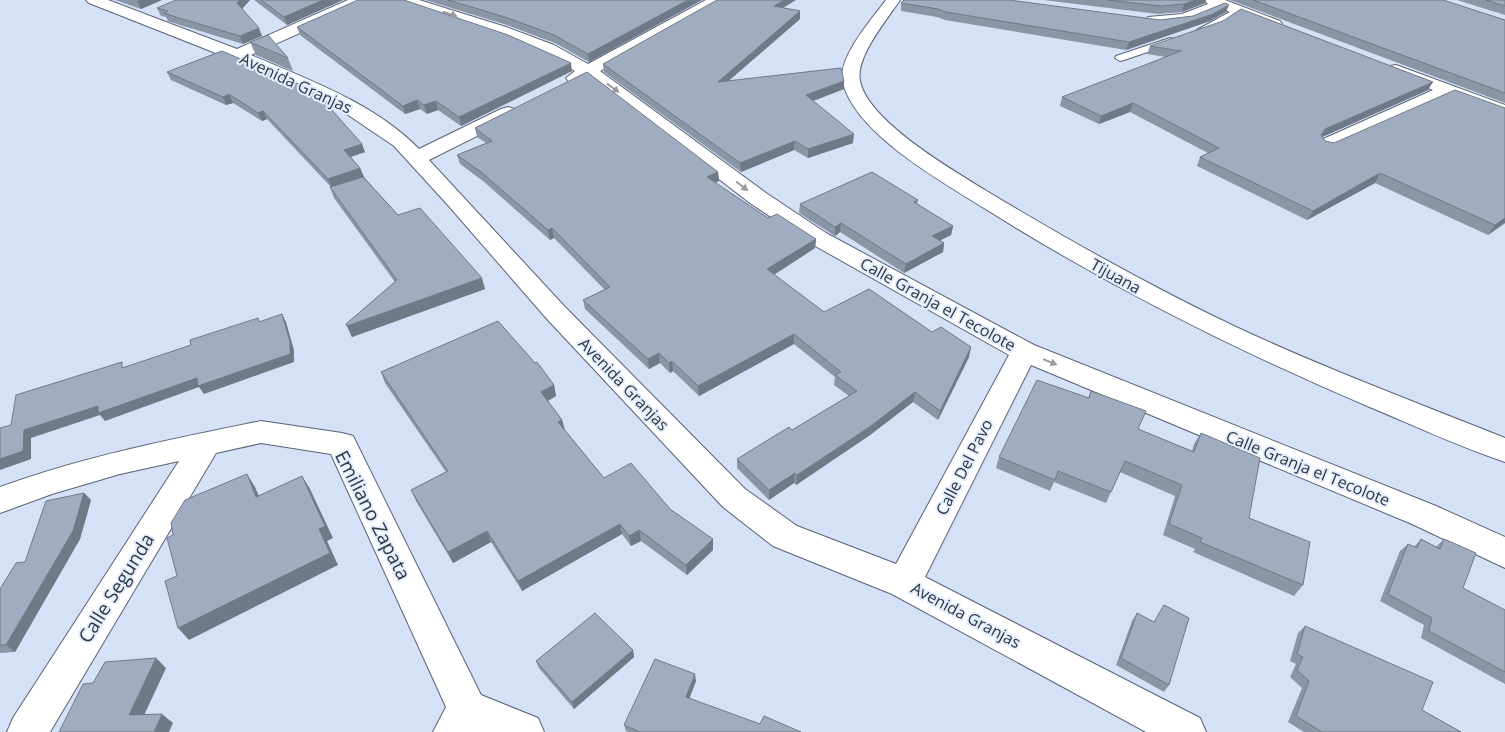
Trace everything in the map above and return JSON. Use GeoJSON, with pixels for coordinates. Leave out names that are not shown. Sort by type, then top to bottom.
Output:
{"type":"FeatureCollection","features":[{"type":"Feature","properties":{"kind":"street","name":"Avenida Granjas"},"geometry":{"type":"LineString","coordinates":[[94,0],[146,14],[335,98],[401,142],[418,158],[556,313],[734,498],[785,536],[904,583],[1181,730]]}},
{"type":"Feature","properties":{"kind":"street"},"geometry":{"type":"LineString","coordinates":[[237,55],[361,0]]}},
{"type":"Feature","properties":{"kind":"street","name":"Calle Granja el Tecolote"},"geometry":{"type":"LineString","coordinates":[[403,0],[500,30],[548,49],[589,71],[758,198],[818,238],[1024,352],[1424,515],[1505,553]]}},
{"type":"Feature","properties":{"kind":"street"},"geometry":{"type":"LineString","coordinates":[[564,84],[717,0]]}},
{"type":"Feature","properties":{"kind":"street","name":"Tijuana"},"geometry":{"type":"LineString","coordinates":[[893,0],[854,58],[851,68],[851,84],[865,108],[879,124],[908,148],[948,177],[998,208],[1137,288],[1238,338],[1341,383],[1505,450]]}},
{"type":"Feature","properties":{"kind":"street"},"geometry":{"type":"LineString","coordinates":[[1142,20],[1184,19],[1217,2],[1293,31]]}},
{"type":"Feature","properties":{"kind":"street"},"geometry":{"type":"LineString","coordinates":[[1385,66],[1505,111]]}},
{"type":"Feature","properties":{"kind":"street"},"geometry":{"type":"LineString","coordinates":[[1328,144],[1449,90]]}},
{"type":"Feature","properties":{"kind":"street"},"geometry":{"type":"LineString","coordinates":[[418,158],[520,106]]}},
{"type":"Feature","properties":{"kind":"street","name":"Calle Del Pavo"},"geometry":{"type":"LineString","coordinates":[[904,583],[1024,352]]}},
{"type":"Feature","properties":{"kind":"street","name":"Emiliano Zapata"},"geometry":{"type":"LineString","coordinates":[[0,500],[46,483],[120,462],[261,432],[342,444],[460,721],[524,732]]}},
{"type":"Feature","properties":{"kind":"street","name":"Calle Segunda"},"geometry":{"type":"LineString","coordinates":[[27,732],[205,444]]}},
{"type":"Feature","properties":{"kind":"lane"},"geometry":{"type":"LineString","coordinates":[[1196,32],[1215,26],[1238,10]]}},
{"type":"Feature","properties":{"kind":"lane"},"geometry":{"type":"LineString","coordinates":[[1120,58],[1177,39]]}},
{"type":"Feature","properties":{"kind":"building"},"geometry":{"type":"Polygon","coordinates":[[[176,0],[240,0],[237,3],[259,28],[240,36],[164,13],[168,11],[157,8],[176,0]]]}},
{"type":"Feature","properties":{"kind":"building"},"geometry":{"type":"Polygon","coordinates":[[[261,0],[323,0],[284,17],[261,0]]]}},
{"type":"Feature","properties":{"kind":"building"},"geometry":{"type":"Polygon","coordinates":[[[358,0],[404,0],[508,35],[571,63],[459,117],[436,101],[424,105],[417,100],[403,106],[297,27],[358,0]]]}},
{"type":"Feature","properties":{"kind":"building"},"geometry":{"type":"Polygon","coordinates":[[[448,0],[688,0],[588,54],[554,35],[505,17],[448,0]]]}},
{"type":"Feature","properties":{"kind":"building"},"geometry":{"type":"Polygon","coordinates":[[[717,0],[784,0],[774,6],[800,11],[718,82],[841,68],[844,81],[806,95],[854,134],[808,149],[795,141],[740,163],[603,64],[717,0]]]}},
{"type":"Feature","properties":{"kind":"building"},"geometry":{"type":"Polygon","coordinates":[[[904,0],[1009,0],[1160,20],[1193,16],[1225,3],[1229,5],[1213,14],[1129,42],[901,3],[904,0]]]}},
{"type":"Feature","properties":{"kind":"building"},"geometry":{"type":"Polygon","coordinates":[[[1108,0],[1196,0],[1184,4],[1161,6],[1108,0]]]}},
{"type":"Feature","properties":{"kind":"building"},"geometry":{"type":"Polygon","coordinates":[[[1253,0],[1443,0],[1505,20],[1505,93],[1253,0]]]}},
{"type":"Feature","properties":{"kind":"building"},"geometry":{"type":"Polygon","coordinates":[[[1486,0],[1505,0],[1505,6],[1486,0]]]}},
{"type":"Feature","properties":{"kind":"building"},"geometry":{"type":"Polygon","coordinates":[[[1241,9],[1433,82],[1325,129],[1321,135],[1325,141],[1334,143],[1455,90],[1505,108],[1505,218],[1495,225],[1380,173],[1313,211],[1200,157],[1219,148],[1133,103],[1101,116],[1062,97],[1181,51],[1150,46],[1223,21],[1241,9]]]}},
{"type":"Feature","properties":{"kind":"building"},"geometry":{"type":"Polygon","coordinates":[[[268,35],[288,58],[250,42],[268,35]]]}},
{"type":"Feature","properties":{"kind":"building"},"geometry":{"type":"Polygon","coordinates":[[[222,51],[315,91],[362,144],[344,150],[360,168],[328,179],[263,111],[258,113],[229,94],[223,97],[167,72],[222,51]]]}},
{"type":"Feature","properties":{"kind":"building"},"geometry":{"type":"Polygon","coordinates":[[[587,72],[718,172],[707,177],[768,218],[777,214],[816,239],[767,269],[824,312],[869,289],[932,332],[941,327],[971,347],[940,411],[915,392],[871,426],[797,475],[795,473],[769,490],[737,459],[789,427],[792,430],[857,391],[835,375],[841,372],[794,334],[698,386],[672,361],[669,363],[659,353],[648,359],[583,300],[610,287],[552,228],[548,230],[481,172],[457,155],[492,141],[475,128],[587,72]]]}},
{"type":"Feature","properties":{"kind":"building"},"geometry":{"type":"Polygon","coordinates":[[[872,172],[918,200],[914,202],[953,226],[932,236],[944,243],[906,264],[841,223],[835,227],[800,204],[872,172]]]}},
{"type":"Feature","properties":{"kind":"building"},"geometry":{"type":"Polygon","coordinates":[[[363,177],[398,215],[420,208],[482,278],[347,326],[346,324],[397,280],[330,187],[363,177]]]}},
{"type":"Feature","properties":{"kind":"building"},"geometry":{"type":"Polygon","coordinates":[[[282,314],[290,342],[290,354],[198,386],[197,378],[98,413],[98,406],[24,430],[23,451],[0,459],[0,428],[11,425],[16,395],[122,362],[122,368],[191,345],[190,340],[258,318],[259,322],[282,314]]]}},
{"type":"Feature","properties":{"kind":"building"},"geometry":{"type":"Polygon","coordinates":[[[498,321],[535,363],[537,362],[554,385],[541,392],[562,420],[558,422],[604,478],[631,463],[670,509],[713,539],[686,565],[639,530],[629,536],[620,524],[518,581],[487,531],[448,552],[411,490],[448,471],[381,372],[498,321]]]}},
{"type":"Feature","properties":{"kind":"building"},"geometry":{"type":"Polygon","coordinates":[[[1037,380],[1089,398],[1091,391],[1146,411],[1138,429],[1194,452],[1201,433],[1260,458],[1249,518],[1310,542],[1303,585],[1200,542],[1202,538],[1169,524],[1182,485],[1125,461],[1111,492],[1058,471],[1055,480],[999,457],[1037,380]]]}},
{"type":"Feature","properties":{"kind":"building"},"geometry":{"type":"Polygon","coordinates":[[[247,474],[256,497],[302,476],[325,526],[319,529],[330,553],[178,628],[165,581],[177,576],[167,538],[173,535],[171,523],[185,500],[247,474]]]}},
{"type":"Feature","properties":{"kind":"building"},"geometry":{"type":"Polygon","coordinates":[[[84,493],[73,531],[6,645],[0,645],[0,589],[16,563],[25,562],[46,501],[84,493]]]}},
{"type":"Feature","properties":{"kind":"building"},"geometry":{"type":"Polygon","coordinates":[[[1421,539],[1440,549],[1444,539],[1476,553],[1463,588],[1505,610],[1505,672],[1429,631],[1432,618],[1388,594],[1408,544],[1417,548],[1421,539]]]}},
{"type":"Feature","properties":{"kind":"building"},"geometry":{"type":"Polygon","coordinates":[[[1164,605],[1189,618],[1169,685],[1121,658],[1137,613],[1154,622],[1164,605]]]}},
{"type":"Feature","properties":{"kind":"building"},"geometry":{"type":"Polygon","coordinates":[[[595,613],[633,650],[572,702],[536,661],[595,613]]]}},
{"type":"Feature","properties":{"kind":"building"},"geometry":{"type":"Polygon","coordinates":[[[1305,626],[1433,682],[1422,710],[1461,732],[1322,732],[1296,716],[1309,681],[1297,670],[1303,657],[1297,654],[1305,626]]]}},
{"type":"Feature","properties":{"kind":"building"},"geometry":{"type":"Polygon","coordinates":[[[156,658],[129,715],[162,714],[154,732],[59,732],[83,684],[93,683],[105,662],[156,658]]]}},
{"type":"Feature","properties":{"kind":"building"},"geometry":{"type":"Polygon","coordinates":[[[655,659],[695,674],[686,697],[760,724],[764,716],[801,732],[640,732],[624,725],[655,659]]]}}]}
